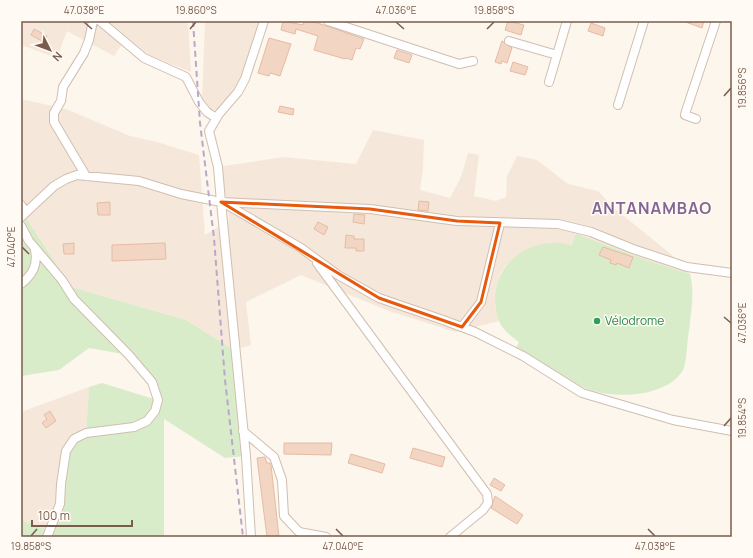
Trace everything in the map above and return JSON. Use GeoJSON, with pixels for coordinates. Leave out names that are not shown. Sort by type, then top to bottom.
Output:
{"type":"FeatureCollection","features":[{"type":"Feature","properties":{"kind":"street"},"geometry":{"type":"LineString","coordinates":[[86,176],[54,122],[54,113],[60,101],[63,87],[84,53],[93,21]]}},
{"type":"Feature","properties":{"kind":"street"},"geometry":{"type":"LineString","coordinates":[[100,21],[144,58],[186,77],[199,102],[207,112],[216,118]]}},
{"type":"Feature","properties":{"kind":"street"},"geometry":{"type":"LineString","coordinates":[[251,537],[243,431],[218,167],[209,131],[216,118],[238,92],[245,79],[264,21]]}},
{"type":"Feature","properties":{"kind":"street"},"geometry":{"type":"LineString","coordinates":[[328,21],[344,23],[459,64],[473,61]]}},
{"type":"Feature","properties":{"kind":"street"},"geometry":{"type":"LineString","coordinates":[[549,82],[568,21]]}},
{"type":"Feature","properties":{"kind":"street"},"geometry":{"type":"LineString","coordinates":[[618,105],[644,21]]}},
{"type":"Feature","properties":{"kind":"street"},"geometry":{"type":"LineString","coordinates":[[696,119],[685,115],[716,21]]}},
{"type":"Feature","properties":{"kind":"street"},"geometry":{"type":"LineString","coordinates":[[509,41],[557,55]]}},
{"type":"Feature","properties":{"kind":"street"},"geometry":{"type":"LineString","coordinates":[[23,211],[54,186],[77,175],[139,181],[181,194],[221,202],[370,209],[457,221],[558,224],[591,232],[633,249],[687,267],[732,273]]}},
{"type":"Feature","properties":{"kind":"street"},"geometry":{"type":"LineString","coordinates":[[221,202],[301,248],[338,275],[379,298],[462,327],[523,356],[582,392],[673,420],[732,431]]}},
{"type":"Feature","properties":{"kind":"street"},"geometry":{"type":"LineString","coordinates":[[462,327],[473,315],[481,302],[500,223]]}},
{"type":"Feature","properties":{"kind":"street"},"geometry":{"type":"LineString","coordinates":[[21,226],[35,249],[62,280],[74,299],[129,355],[152,382],[158,400],[155,411],[147,421],[134,427],[86,433],[74,439],[66,451],[60,484],[60,504],[47,537]]}},
{"type":"Feature","properties":{"kind":"street"},"geometry":{"type":"LineString","coordinates":[[21,284],[30,277],[37,262],[35,249]]}},
{"type":"Feature","properties":{"kind":"street"},"geometry":{"type":"LineString","coordinates":[[313,258],[487,494],[488,503],[482,510],[450,537]]}},
{"type":"Feature","properties":{"kind":"street"},"geometry":{"type":"LineString","coordinates":[[243,431],[274,458],[282,480],[284,516],[299,532],[326,537]]}},
{"type":"Feature","properties":{"kind":"highlighted area"},"geometry":{"type":"Polygon","coordinates":[[[221,202],[370,209],[457,221],[500,223],[481,302],[462,327],[379,298],[221,202]]]}},
{"type":"Feature","properties":{"kind":"shaded area"},"geometry":{"type":"Polygon","coordinates":[[[21,21],[91,21],[122,44],[114,56],[67,31],[57,58],[24,46],[21,50],[21,21]]]}},
{"type":"Feature","properties":{"kind":"shaded area"},"geometry":{"type":"Polygon","coordinates":[[[107,21],[188,21],[191,72],[149,55],[107,21]]]}},
{"type":"Feature","properties":{"kind":"shaded area"},"geometry":{"type":"Polygon","coordinates":[[[205,21],[259,21],[241,79],[218,110],[208,110],[202,100],[205,21]]]}},
{"type":"Feature","properties":{"kind":"shaded area"},"geometry":{"type":"Polygon","coordinates":[[[21,99],[66,109],[130,136],[157,142],[199,155],[205,235],[229,220],[223,181],[218,167],[283,157],[356,164],[373,130],[424,140],[423,169],[420,190],[450,198],[461,177],[468,153],[479,155],[474,196],[496,201],[506,197],[507,176],[517,156],[537,160],[568,184],[598,191],[614,208],[672,255],[690,274],[646,260],[563,243],[507,264],[501,272],[496,287],[495,306],[499,321],[455,332],[389,311],[301,275],[246,302],[251,345],[234,350],[186,320],[71,287],[21,210],[21,99]]]}},
{"type":"Feature","properties":{"kind":"shaded area"},"geometry":{"type":"Polygon","coordinates":[[[89,387],[86,433],[49,532],[21,520],[21,412],[89,387]]]}},
{"type":"Feature","properties":{"kind":"green space"},"geometry":{"type":"Polygon","coordinates":[[[21,210],[71,287],[186,320],[234,350],[246,456],[225,458],[164,419],[164,537],[21,537],[21,520],[49,531],[56,518],[66,451],[86,433],[89,387],[102,383],[157,400],[152,382],[129,355],[89,348],[59,370],[21,376],[21,210]]]}},
{"type":"Feature","properties":{"kind":"green space"},"geometry":{"type":"Polygon","coordinates":[[[576,234],[646,260],[690,274],[692,302],[684,367],[676,379],[666,386],[641,394],[627,395],[601,393],[590,390],[565,379],[565,377],[516,348],[519,342],[508,334],[499,322],[495,304],[496,286],[501,274],[509,263],[519,254],[544,244],[558,243],[572,245],[576,234]]]}},
{"type":"Feature","properties":{"kind":"building"},"geometry":{"type":"Polygon","coordinates":[[[283,21],[303,25],[304,21],[312,21],[364,39],[360,49],[356,48],[352,60],[345,59],[314,50],[318,36],[296,29],[295,34],[281,30],[283,21]]]}},
{"type":"Feature","properties":{"kind":"building"},"geometry":{"type":"Polygon","coordinates":[[[508,21],[524,25],[521,35],[505,30],[508,21]]]}},
{"type":"Feature","properties":{"kind":"building"},"geometry":{"type":"Polygon","coordinates":[[[683,21],[704,21],[702,28],[683,21]]]}},
{"type":"Feature","properties":{"kind":"building"},"geometry":{"type":"Polygon","coordinates":[[[591,23],[605,28],[603,36],[588,31],[591,23]]]}},
{"type":"Feature","properties":{"kind":"building"},"geometry":{"type":"Polygon","coordinates":[[[34,29],[47,36],[44,42],[31,35],[34,29]]]}},
{"type":"Feature","properties":{"kind":"building"},"geometry":{"type":"Polygon","coordinates":[[[269,38],[291,44],[280,76],[270,73],[269,76],[258,73],[269,38]]]}},
{"type":"Feature","properties":{"kind":"building"},"geometry":{"type":"Polygon","coordinates":[[[502,41],[512,48],[507,63],[502,61],[501,64],[495,62],[502,41]]]}},
{"type":"Feature","properties":{"kind":"building"},"geometry":{"type":"Polygon","coordinates":[[[397,50],[412,55],[409,63],[394,58],[397,50]]]}},
{"type":"Feature","properties":{"kind":"building"},"geometry":{"type":"Polygon","coordinates":[[[513,62],[528,67],[525,75],[510,71],[513,62]]]}},
{"type":"Feature","properties":{"kind":"building"},"geometry":{"type":"Polygon","coordinates":[[[280,106],[294,109],[293,115],[278,112],[280,106]]]}},
{"type":"Feature","properties":{"kind":"building"},"geometry":{"type":"Polygon","coordinates":[[[419,201],[429,202],[428,211],[418,210],[419,201]]]}},
{"type":"Feature","properties":{"kind":"building"},"geometry":{"type":"Polygon","coordinates":[[[110,202],[110,215],[98,215],[97,203],[110,202]]]}},
{"type":"Feature","properties":{"kind":"building"},"geometry":{"type":"Polygon","coordinates":[[[354,214],[365,215],[364,224],[353,222],[354,214]]]}},
{"type":"Feature","properties":{"kind":"building"},"geometry":{"type":"Polygon","coordinates":[[[318,222],[328,227],[324,235],[314,229],[318,222]]]}},
{"type":"Feature","properties":{"kind":"building"},"geometry":{"type":"Polygon","coordinates":[[[346,235],[354,236],[354,239],[364,239],[364,251],[356,251],[356,248],[345,248],[346,235]]]}},
{"type":"Feature","properties":{"kind":"building"},"geometry":{"type":"Polygon","coordinates":[[[74,243],[74,254],[64,254],[63,244],[74,243]]]}},
{"type":"Feature","properties":{"kind":"building"},"geometry":{"type":"Polygon","coordinates":[[[165,243],[166,259],[112,261],[112,245],[165,243]]]}},
{"type":"Feature","properties":{"kind":"building"},"geometry":{"type":"Polygon","coordinates":[[[603,247],[633,257],[629,268],[617,263],[616,265],[610,263],[611,260],[599,255],[603,247]]]}},
{"type":"Feature","properties":{"kind":"building"},"geometry":{"type":"Polygon","coordinates":[[[50,411],[56,421],[46,428],[42,423],[47,419],[44,415],[50,411]]]}},
{"type":"Feature","properties":{"kind":"building"},"geometry":{"type":"Polygon","coordinates":[[[284,443],[332,443],[331,455],[284,454],[284,443]]]}},
{"type":"Feature","properties":{"kind":"building"},"geometry":{"type":"Polygon","coordinates":[[[413,448],[445,457],[442,467],[410,458],[413,448]]]}},
{"type":"Feature","properties":{"kind":"building"},"geometry":{"type":"Polygon","coordinates":[[[351,454],[385,464],[382,473],[348,463],[351,454]]]}},
{"type":"Feature","properties":{"kind":"building"},"geometry":{"type":"Polygon","coordinates":[[[265,457],[267,463],[270,463],[271,465],[279,537],[267,537],[257,458],[265,457]]]}},
{"type":"Feature","properties":{"kind":"building"},"geometry":{"type":"Polygon","coordinates":[[[494,478],[505,485],[501,491],[490,485],[494,478]]]}},
{"type":"Feature","properties":{"kind":"building"},"geometry":{"type":"Polygon","coordinates":[[[495,496],[523,515],[517,524],[491,508],[495,496]]]}},
{"type":"Feature","properties":{"kind":"railway"},"geometry":{"type":"LineString","coordinates":[[193,21],[200,123],[214,238],[225,380],[243,537]]}},
{"type":"Feature","properties":{"kind":"place","name":"Vélodrome"},"geometry":{"type":"Point","coordinates":[597,321]}},
{"type":"Feature","properties":{"kind":"district","name":"ANTANAMBAO"},"geometry":{"type":"Point","coordinates":[652,208]}}]}
